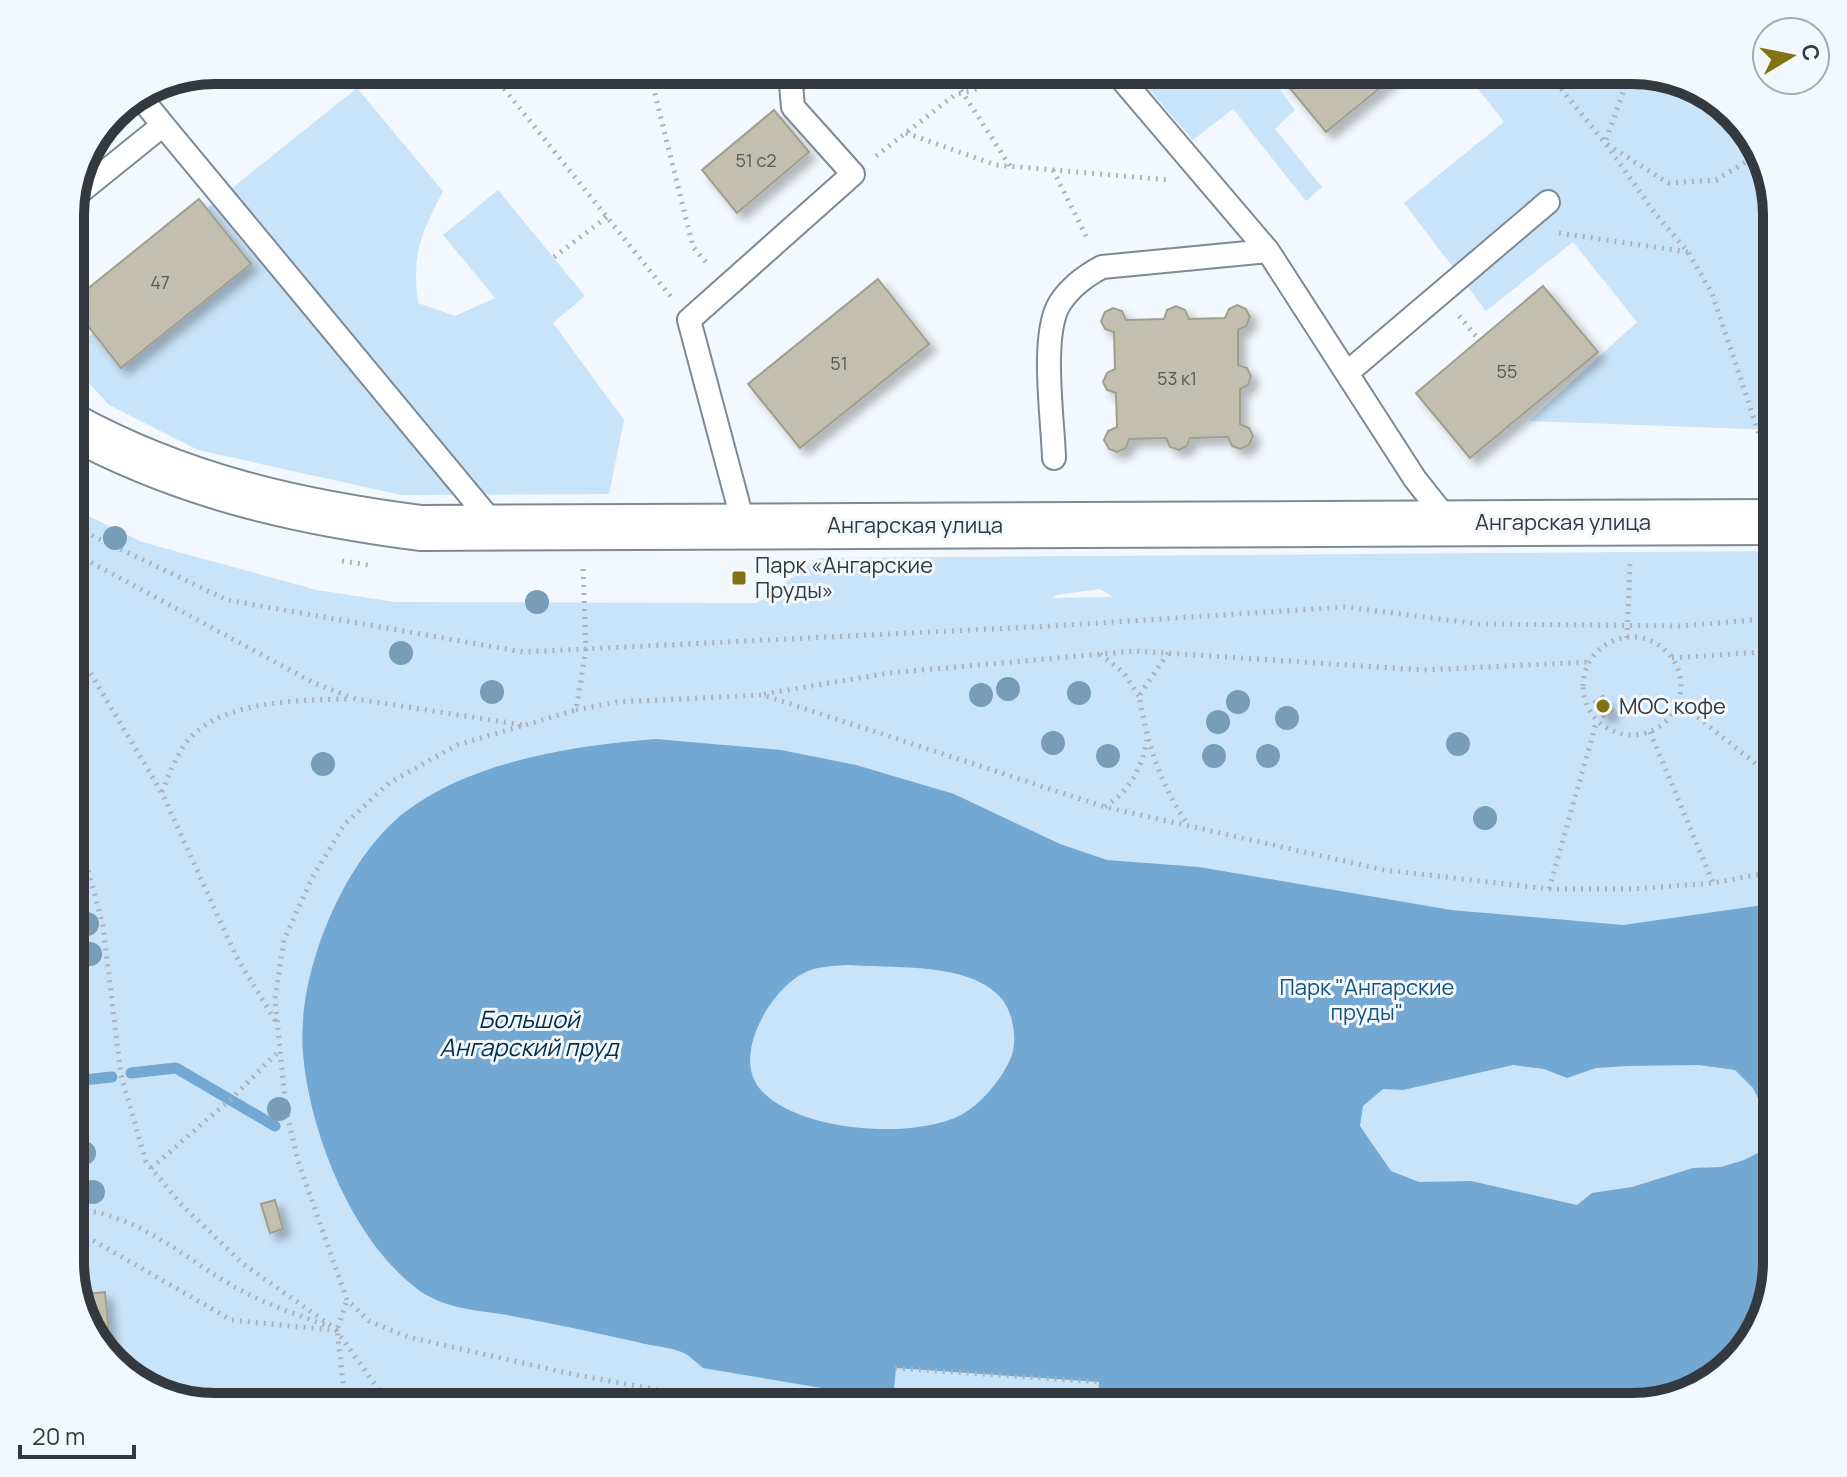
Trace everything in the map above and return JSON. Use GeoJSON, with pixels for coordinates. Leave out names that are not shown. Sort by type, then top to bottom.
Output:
{"type":"FeatureCollection","features":[{"type":"Feature","properties":{"kind":"street","name":"Ангарская улица"},"geometry":{"type":"LineString","coordinates":[[84,432],[168,471],[245,498],[348,519],[421,528],[1763,522]]}},
{"type":"Feature","properties":{"kind":"lane"},"geometry":{"type":"LineString","coordinates":[[744,526],[689,320],[853,174],[793,107],[791,84]]}},
{"type":"Feature","properties":{"kind":"lane"},"geometry":{"type":"LineString","coordinates":[[1126,84],[1268,251],[1415,479],[1449,522]]}},
{"type":"Feature","properties":{"kind":"lane"},"geometry":{"type":"LineString","coordinates":[[146,104],[499,530]]}},
{"type":"Feature","properties":{"kind":"lane"},"geometry":{"type":"LineString","coordinates":[[87,185],[163,125]]}},
{"type":"Feature","properties":{"kind":"lane"},"geometry":{"type":"LineString","coordinates":[[1348,372],[1548,202]]}},
{"type":"Feature","properties":{"kind":"lane"},"geometry":{"type":"LineString","coordinates":[[1054,458],[1050,336],[1058,305],[1079,280],[1102,267],[1268,251]]}},
{"type":"Feature","properties":{"kind":"path"},"geometry":{"type":"LineString","coordinates":[[500,84],[689,320]]}},
{"type":"Feature","properties":{"kind":"path"},"geometry":{"type":"LineString","coordinates":[[652,84],[693,247],[726,287]]}},
{"type":"Feature","properties":{"kind":"path"},"geometry":{"type":"LineString","coordinates":[[957,84],[1010,166]]}},
{"type":"Feature","properties":{"kind":"path"},"geometry":{"type":"LineString","coordinates":[[853,174],[956,94],[982,84]]}},
{"type":"Feature","properties":{"kind":"path"},"geometry":{"type":"LineString","coordinates":[[1557,84],[1688,252],[1712,293],[1763,446]]}},
{"type":"Feature","properties":{"kind":"path"},"geometry":{"type":"LineString","coordinates":[[1605,143],[1626,84]]}},
{"type":"Feature","properties":{"kind":"path"},"geometry":{"type":"LineString","coordinates":[[906,133],[996,165],[1210,183]]}},
{"type":"Feature","properties":{"kind":"path"},"geometry":{"type":"LineString","coordinates":[[1605,143],[1668,183],[1716,180],[1751,159]]}},
{"type":"Feature","properties":{"kind":"path"},"geometry":{"type":"LineString","coordinates":[[1052,170],[1102,267]]}},
{"type":"Feature","properties":{"kind":"path"},"geometry":{"type":"LineString","coordinates":[[554,257],[607,217]]}},
{"type":"Feature","properties":{"kind":"path"},"geometry":{"type":"LineString","coordinates":[[1543,231],[1688,252]]}},
{"type":"Feature","properties":{"kind":"path"},"geometry":{"type":"LineString","coordinates":[[1455,312],[1479,340]]}},
{"type":"Feature","properties":{"kind":"path"},"geometry":{"type":"LineString","coordinates":[[84,532],[227,600],[523,652],[1345,607],[1479,624],[1681,626],[1763,619]]}},
{"type":"Feature","properties":{"kind":"path"},"geometry":{"type":"LineString","coordinates":[[84,559],[314,683],[356,699]]}},
{"type":"Feature","properties":{"kind":"path"},"geometry":{"type":"LineString","coordinates":[[1627,638],[1630,563]]}},
{"type":"Feature","properties":{"kind":"path"},"geometry":{"type":"LineString","coordinates":[[576,710],[586,649],[583,566]]}},
{"type":"Feature","properties":{"kind":"path"},"geometry":{"type":"LineString","coordinates":[[1627,638],[1653,642],[1672,658],[1679,672],[1679,702],[1668,720],[1650,732],[1632,736],[1612,731],[1597,720],[1584,692],[1590,662],[1600,650],[1627,638]]}},
{"type":"Feature","properties":{"kind":"path"},"geometry":{"type":"LineString","coordinates":[[1672,658],[1763,652]]}},
{"type":"Feature","properties":{"kind":"path"},"geometry":{"type":"LineString","coordinates":[[673,1393],[567,1373],[408,1337],[369,1321],[347,1300],[298,1161],[279,1051],[275,999],[284,940],[312,878],[344,825],[389,783],[457,745],[576,710],[617,702],[763,695],[889,673],[1100,654],[1168,653],[1423,670],[1590,662]]}},
{"type":"Feature","properties":{"kind":"path"},"geometry":{"type":"LineString","coordinates":[[1139,696],[1168,653]]}},
{"type":"Feature","properties":{"kind":"path"},"geometry":{"type":"LineString","coordinates":[[1100,654],[1123,672],[1139,696],[1147,739],[1162,785],[1188,824]]}},
{"type":"Feature","properties":{"kind":"path"},"geometry":{"type":"LineString","coordinates":[[84,662],[162,793],[236,956],[276,1023]]}},
{"type":"Feature","properties":{"kind":"path"},"geometry":{"type":"LineString","coordinates":[[763,695],[1105,807],[1384,870],[1549,889],[1634,889],[1713,883],[1763,874]]}},
{"type":"Feature","properties":{"kind":"path"},"geometry":{"type":"LineString","coordinates":[[162,793],[176,757],[197,731],[230,714],[298,700],[356,699],[527,726]]}},
{"type":"Feature","properties":{"kind":"path"},"geometry":{"type":"LineString","coordinates":[[1679,702],[1763,770]]}},
{"type":"Feature","properties":{"kind":"path"},"geometry":{"type":"LineString","coordinates":[[1549,889],[1597,720]]}},
{"type":"Feature","properties":{"kind":"path"},"geometry":{"type":"LineString","coordinates":[[1650,732],[1713,883]]}},
{"type":"Feature","properties":{"kind":"path"},"geometry":{"type":"LineString","coordinates":[[1105,807],[1133,782],[1141,766],[1147,739]]}},
{"type":"Feature","properties":{"kind":"path"},"geometry":{"type":"LineString","coordinates":[[84,862],[103,926],[121,1075],[146,1162],[181,1204],[242,1263],[337,1330],[379,1393]]}},
{"type":"Feature","properties":{"kind":"path"},"geometry":{"type":"LineString","coordinates":[[151,1168],[231,1099],[279,1051]]}},
{"type":"Feature","properties":{"kind":"path"},"geometry":{"type":"LineString","coordinates":[[84,1210],[150,1231],[251,1296],[337,1330]]}},
{"type":"Feature","properties":{"kind":"path"},"geometry":{"type":"LineString","coordinates":[[84,1236],[231,1320],[337,1330]]}},
{"type":"Feature","properties":{"kind":"path"},"geometry":{"type":"LineString","coordinates":[[84,1239],[89,1238]]}},
{"type":"Feature","properties":{"kind":"path"},"geometry":{"type":"LineString","coordinates":[[344,1393],[337,1330],[347,1300]]}},
{"type":"Feature","properties":{"kind":"path"},"geometry":{"type":"LineString","coordinates":[[895,1368],[1100,1382]]}},
{"type":"Feature","properties":{"kind":"green space"},"geometry":{"type":"Polygon","coordinates":[[[1144,84],[1276,84],[1295,110],[1275,129],[1322,187],[1306,201],[1233,109],[1193,140],[1144,84]]]}},
{"type":"Feature","properties":{"kind":"green space"},"geometry":{"type":"Polygon","coordinates":[[[1474,84],[1632,84],[1658,87],[1698,102],[1736,135],[1756,173],[1763,215],[1763,429],[1529,421],[1637,322],[1573,242],[1486,311],[1404,203],[1504,122],[1474,84]]]}},
{"type":"Feature","properties":{"kind":"green space"},"geometry":{"type":"Polygon","coordinates":[[[357,88],[443,191],[417,257],[418,303],[455,316],[495,298],[443,235],[498,190],[585,296],[553,323],[624,420],[609,494],[401,495],[198,450],[109,405],[84,377],[84,339],[93,334],[121,368],[250,264],[206,209],[357,88]]]}},
{"type":"Feature","properties":{"kind":"green space","name":"Парк \"Ангарские пруды\""},"geometry":{"type":"Polygon","coordinates":[[[84,514],[142,542],[317,590],[395,602],[757,603],[819,558],[1763,551],[1763,1262],[1756,1304],[1745,1328],[1731,1348],[1712,1366],[1690,1380],[1658,1390],[1632,1393],[215,1393],[173,1386],[129,1361],[111,1342],[105,1292],[88,1294],[84,1271],[84,514]],[[1100,589],[1053,598],[1113,597],[1100,589]]]}},
{"type":"Feature","properties":{"kind":"water","name":"Большой Ангарский пруд"},"geometry":{"type":"Polygon","coordinates":[[[656,739],[781,750],[856,765],[954,794],[1060,844],[1107,860],[1199,867],[1451,910],[1623,925],[1763,905],[1763,1109],[1753,1088],[1735,1070],[1699,1065],[1628,1066],[1596,1068],[1567,1078],[1544,1069],[1513,1065],[1403,1090],[1383,1089],[1363,1106],[1360,1126],[1391,1171],[1419,1182],[1471,1181],[1577,1205],[1592,1193],[1632,1187],[1693,1168],[1721,1167],[1744,1160],[1763,1147],[1763,1262],[1756,1304],[1745,1328],[1731,1348],[1712,1366],[1690,1380],[1658,1390],[1632,1393],[1098,1393],[1099,1382],[896,1368],[894,1393],[851,1393],[703,1368],[687,1355],[673,1349],[457,1307],[435,1300],[393,1267],[372,1242],[338,1183],[325,1150],[307,1085],[303,1054],[307,990],[316,956],[343,890],[382,833],[405,812],[431,794],[492,768],[592,746],[656,739]],[[821,967],[793,980],[769,1007],[753,1041],[750,1058],[752,1075],[760,1089],[777,1103],[800,1115],[856,1128],[915,1128],[940,1123],[968,1110],[989,1092],[1009,1062],[1014,1042],[1012,1021],[1003,1001],[988,987],[967,977],[918,968],[821,967]]]}},
{"type":"Feature","properties":{"kind":"building"},"geometry":{"type":"Polygon","coordinates":[[[1287,84],[1385,84],[1326,132],[1287,84]]]}},
{"type":"Feature","properties":{"kind":"building"},"geometry":{"type":"Polygon","coordinates":[[[774,110],[809,152],[737,213],[702,170],[774,110]]]}},
{"type":"Feature","properties":{"kind":"building"},"geometry":{"type":"Polygon","coordinates":[[[199,199],[251,264],[121,368],[84,321],[84,292],[199,199]]]}},
{"type":"Feature","properties":{"kind":"building"},"geometry":{"type":"Polygon","coordinates":[[[878,279],[929,344],[800,448],[748,384],[878,279]]]}},
{"type":"Feature","properties":{"kind":"building"},"geometry":{"type":"Polygon","coordinates":[[[1543,286],[1598,352],[1470,458],[1416,393],[1543,286]]]}},
{"type":"Feature","properties":{"kind":"building"},"geometry":{"type":"Polygon","coordinates":[[[1237,305],[1246,309],[1250,317],[1246,326],[1238,330],[1238,365],[1247,368],[1251,376],[1248,385],[1240,389],[1240,424],[1249,428],[1253,436],[1249,445],[1240,449],[1232,446],[1228,437],[1190,438],[1187,446],[1179,450],[1170,447],[1166,438],[1129,439],[1126,448],[1117,452],[1109,449],[1104,440],[1108,431],[1117,427],[1116,393],[1107,390],[1103,382],[1107,373],[1115,369],[1114,332],[1105,329],[1101,321],[1105,312],[1113,308],[1122,311],[1126,320],[1164,319],[1167,310],[1176,306],[1185,310],[1189,319],[1225,318],[1229,309],[1237,305]]]}},
{"type":"Feature","properties":{"kind":"building","name":"МОС кофе"},"geometry":{"type":"Polygon","coordinates":[[[1603,696],[1613,711],[1603,717],[1594,702],[1603,696]]]}},
{"type":"Feature","properties":{"kind":"building"},"geometry":{"type":"Polygon","coordinates":[[[275,1200],[283,1229],[270,1233],[261,1204],[275,1200]]]}},
{"type":"Feature","properties":{"kind":"building"},"geometry":{"type":"Polygon","coordinates":[[[105,1292],[109,1340],[97,1320],[88,1294],[105,1292]]]}},
{"type":"Feature","properties":{"kind":"waterway"},"geometry":{"type":"LineString","coordinates":[[131,1073],[176,1068],[275,1126]]}},
{"type":"Feature","properties":{"kind":"waterway"},"geometry":{"type":"LineString","coordinates":[[84,1080],[112,1077]]}},
{"type":"Feature","properties":{"kind":"place","name":"Парк «Ангарские Пруды»"},"geometry":{"type":"Point","coordinates":[739,578]}},
{"type":"Feature","properties":{"kind":"place","name":"МОС кофе"},"geometry":{"type":"Point","coordinates":[1603,706]}}]}
